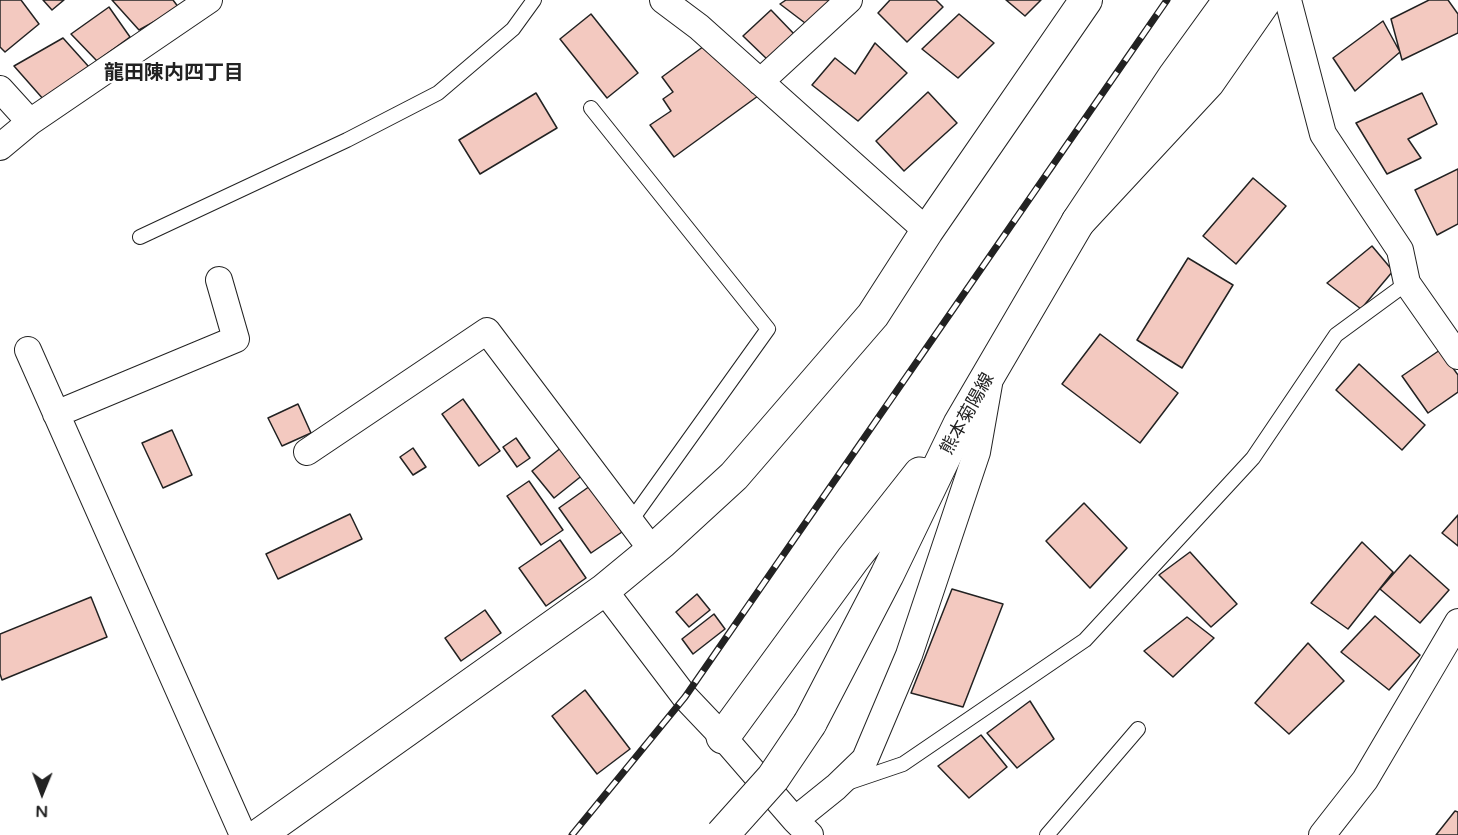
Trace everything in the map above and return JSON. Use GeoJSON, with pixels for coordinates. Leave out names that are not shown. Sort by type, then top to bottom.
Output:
{"type":"FeatureCollection","features":[{"type":"Feature","properties":{"kind":"main road","name":"熊本菊陽線"},"geometry":{"type":"LineString","coordinates":[[722,835],[772,778],[810,723],[887,575],[960,424],[1078,222],[1175,76],[1230,0]]}},
{"type":"Feature","properties":{"kind":"main road"},"geometry":{"type":"LineString","coordinates":[[1078,222],[1208,82],[1265,0]]}},
{"type":"Feature","properties":{"kind":"main road"},"geometry":{"type":"LineString","coordinates":[[723,737],[853,559],[960,424]]}},
{"type":"Feature","properties":{"kind":"street"},"geometry":{"type":"LineString","coordinates":[[0,147],[30,122],[209,0]]}},
{"type":"Feature","properties":{"kind":"street"},"geometry":{"type":"LineString","coordinates":[[663,0],[699,27],[927,231]]}},
{"type":"Feature","properties":{"kind":"street"},"geometry":{"type":"LineString","coordinates":[[760,82],[849,0]]}},
{"type":"Feature","properties":{"kind":"street"},"geometry":{"type":"LineString","coordinates":[[259,835],[604,590],[734,476],[873,315],[927,231],[1086,0]]}},
{"type":"Feature","properties":{"kind":"street"},"geometry":{"type":"LineString","coordinates":[[1288,0],[1323,134],[1400,250],[1407,283],[1458,356]]}},
{"type":"Feature","properties":{"kind":"street"},"geometry":{"type":"LineString","coordinates":[[0,88],[30,122]]}},
{"type":"Feature","properties":{"kind":"street"},"geometry":{"type":"LineString","coordinates":[[56,414],[236,339],[219,280]]}},
{"type":"Feature","properties":{"kind":"street"},"geometry":{"type":"LineString","coordinates":[[307,452],[487,331],[652,550]]}},
{"type":"Feature","properties":{"kind":"street"},"geometry":{"type":"LineString","coordinates":[[28,350],[243,835]]}},
{"type":"Feature","properties":{"kind":"street"},"geometry":{"type":"LineString","coordinates":[[604,590],[685,697],[802,828],[836,787],[865,759],[909,655],[977,452],[992,369]]}},
{"type":"Feature","properties":{"kind":"street"},"geometry":{"type":"LineString","coordinates":[[1322,835],[1365,780],[1458,622]]}},
{"type":"Feature","properties":{"kind":"lane"},"geometry":{"type":"LineString","coordinates":[[140,237],[347,140],[438,93],[513,29],[534,0]]}},
{"type":"Feature","properties":{"kind":"lane"},"geometry":{"type":"LineString","coordinates":[[591,108],[768,329],[630,522]]}},
{"type":"Feature","properties":{"kind":"lane"},"geometry":{"type":"LineString","coordinates":[[836,787],[903,764],[1085,640],[1253,458],[1336,335],[1407,283]]}},
{"type":"Feature","properties":{"kind":"lane"},"geometry":{"type":"LineString","coordinates":[[1047,835],[1138,729]]}},
{"type":"Feature","properties":{"kind":"building"},"geometry":{"type":"Polygon","coordinates":[[[0,0],[21,0],[39,24],[5,52],[0,47],[0,0]]]}},
{"type":"Feature","properties":{"kind":"building"},"geometry":{"type":"Polygon","coordinates":[[[43,0],[64,0],[52,10],[43,0]]]}},
{"type":"Feature","properties":{"kind":"building"},"geometry":{"type":"Polygon","coordinates":[[[112,0],[173,0],[179,8],[139,30],[112,0]]]}},
{"type":"Feature","properties":{"kind":"building"},"geometry":{"type":"Polygon","coordinates":[[[786,0],[836,0],[809,26],[780,4],[786,0]]]}},
{"type":"Feature","properties":{"kind":"building"},"geometry":{"type":"Polygon","coordinates":[[[890,0],[936,0],[943,7],[907,42],[878,13],[890,0]]]}},
{"type":"Feature","properties":{"kind":"building"},"geometry":{"type":"Polygon","coordinates":[[[1006,0],[1041,0],[1025,16],[1006,0]]]}},
{"type":"Feature","properties":{"kind":"building"},"geometry":{"type":"Polygon","coordinates":[[[1429,0],[1448,0],[1458,14],[1458,33],[1402,60],[1391,19],[1429,0]]]}},
{"type":"Feature","properties":{"kind":"building"},"geometry":{"type":"Polygon","coordinates":[[[109,7],[130,37],[97,61],[71,34],[109,7]]]}},
{"type":"Feature","properties":{"kind":"building"},"geometry":{"type":"Polygon","coordinates":[[[771,10],[796,36],[769,61],[743,36],[771,10]]]}},
{"type":"Feature","properties":{"kind":"building"},"geometry":{"type":"Polygon","coordinates":[[[591,14],[638,73],[607,98],[560,39],[591,14]]]}},
{"type":"Feature","properties":{"kind":"building"},"geometry":{"type":"Polygon","coordinates":[[[959,14],[994,43],[958,78],[922,49],[959,14]]]}},
{"type":"Feature","properties":{"kind":"building"},"geometry":{"type":"Polygon","coordinates":[[[1383,21],[1400,52],[1355,91],[1333,58],[1383,21]]]}},
{"type":"Feature","properties":{"kind":"building"},"geometry":{"type":"Polygon","coordinates":[[[63,38],[89,67],[44,100],[14,66],[63,38]]]}},
{"type":"Feature","properties":{"kind":"building"},"geometry":{"type":"Polygon","coordinates":[[[715,38],[758,96],[674,157],[650,125],[671,111],[663,99],[673,92],[662,77],[715,38]]]}},
{"type":"Feature","properties":{"kind":"building"},"geometry":{"type":"Polygon","coordinates":[[[875,43],[907,73],[858,121],[812,85],[835,58],[855,74],[875,43]]]}},
{"type":"Feature","properties":{"kind":"building"},"geometry":{"type":"Polygon","coordinates":[[[928,92],[957,123],[904,171],[876,141],[928,92]]]}},
{"type":"Feature","properties":{"kind":"building"},"geometry":{"type":"Polygon","coordinates":[[[536,93],[557,128],[480,174],[459,140],[536,93]]]}},
{"type":"Feature","properties":{"kind":"building"},"geometry":{"type":"Polygon","coordinates":[[[1422,93],[1437,124],[1408,139],[1421,158],[1387,174],[1356,123],[1422,93]]]}},
{"type":"Feature","properties":{"kind":"building"},"geometry":{"type":"Polygon","coordinates":[[[1458,169],[1458,224],[1437,235],[1415,190],[1458,169]]]}},
{"type":"Feature","properties":{"kind":"building"},"geometry":{"type":"Polygon","coordinates":[[[1253,178],[1286,206],[1236,264],[1203,236],[1253,178]]]}},
{"type":"Feature","properties":{"kind":"building"},"geometry":{"type":"Polygon","coordinates":[[[1372,246],[1393,271],[1361,309],[1327,283],[1372,246]]]}},
{"type":"Feature","properties":{"kind":"building"},"geometry":{"type":"Polygon","coordinates":[[[1188,258],[1233,285],[1182,368],[1137,340],[1188,258]]]}},
{"type":"Feature","properties":{"kind":"building"},"geometry":{"type":"Polygon","coordinates":[[[1100,334],[1178,393],[1140,443],[1062,384],[1100,334]]]}},
{"type":"Feature","properties":{"kind":"building"},"geometry":{"type":"Polygon","coordinates":[[[1440,350],[1458,375],[1458,392],[1428,413],[1402,376],[1440,350]]]}},
{"type":"Feature","properties":{"kind":"building"},"geometry":{"type":"Polygon","coordinates":[[[1359,364],[1425,425],[1402,450],[1336,390],[1359,364]]]}},
{"type":"Feature","properties":{"kind":"building"},"geometry":{"type":"Polygon","coordinates":[[[463,399],[500,451],[479,466],[442,414],[463,399]]]}},
{"type":"Feature","properties":{"kind":"building"},"geometry":{"type":"Polygon","coordinates":[[[298,404],[311,433],[282,446],[268,418],[298,404]]]}},
{"type":"Feature","properties":{"kind":"building"},"geometry":{"type":"Polygon","coordinates":[[[172,430],[192,475],[163,488],[142,443],[172,430]]]}},
{"type":"Feature","properties":{"kind":"building"},"geometry":{"type":"Polygon","coordinates":[[[516,438],[530,458],[517,467],[503,447],[516,438]]]}},
{"type":"Feature","properties":{"kind":"building"},"geometry":{"type":"Polygon","coordinates":[[[562,447],[584,474],[554,498],[532,471],[562,447]]]}},
{"type":"Feature","properties":{"kind":"building"},"geometry":{"type":"Polygon","coordinates":[[[413,448],[426,467],[413,475],[400,457],[413,448]]]}},
{"type":"Feature","properties":{"kind":"building"},"geometry":{"type":"Polygon","coordinates":[[[529,481],[563,530],[541,545],[507,496],[529,481]]]}},
{"type":"Feature","properties":{"kind":"building"},"geometry":{"type":"Polygon","coordinates":[[[590,486],[622,532],[591,553],[559,508],[590,486]]]}},
{"type":"Feature","properties":{"kind":"building"},"geometry":{"type":"Polygon","coordinates":[[[1084,503],[1127,548],[1090,588],[1046,541],[1084,503]]]}},
{"type":"Feature","properties":{"kind":"building"},"geometry":{"type":"Polygon","coordinates":[[[350,514],[362,539],[278,579],[266,554],[350,514]]]}},
{"type":"Feature","properties":{"kind":"building"},"geometry":{"type":"Polygon","coordinates":[[[1458,515],[1458,546],[1442,533],[1458,515]]]}},
{"type":"Feature","properties":{"kind":"building"},"geometry":{"type":"Polygon","coordinates":[[[560,540],[586,578],[546,606],[519,568],[560,540]]]}},
{"type":"Feature","properties":{"kind":"building"},"geometry":{"type":"Polygon","coordinates":[[[1362,542],[1393,572],[1348,629],[1311,603],[1362,542]]]}},
{"type":"Feature","properties":{"kind":"building"},"geometry":{"type":"Polygon","coordinates":[[[1190,552],[1237,604],[1211,627],[1159,575],[1190,552]]]}},
{"type":"Feature","properties":{"kind":"building"},"geometry":{"type":"Polygon","coordinates":[[[1410,555],[1449,590],[1420,623],[1380,589],[1410,555]]]}},
{"type":"Feature","properties":{"kind":"building"},"geometry":{"type":"Polygon","coordinates":[[[952,589],[1003,604],[963,707],[911,693],[952,589]]]}},
{"type":"Feature","properties":{"kind":"building"},"geometry":{"type":"Polygon","coordinates":[[[697,594],[710,610],[689,627],[676,612],[697,594]]]}},
{"type":"Feature","properties":{"kind":"building"},"geometry":{"type":"Polygon","coordinates":[[[91,597],[107,637],[2,680],[0,634],[91,597]]]}},
{"type":"Feature","properties":{"kind":"building"},"geometry":{"type":"Polygon","coordinates":[[[485,610],[501,633],[461,661],[445,638],[485,610]]]}},
{"type":"Feature","properties":{"kind":"building"},"geometry":{"type":"Polygon","coordinates":[[[714,614],[725,629],[693,654],[682,639],[714,614]]]}},
{"type":"Feature","properties":{"kind":"building"},"geometry":{"type":"Polygon","coordinates":[[[1375,616],[1420,655],[1389,690],[1341,652],[1375,616]]]}},
{"type":"Feature","properties":{"kind":"building"},"geometry":{"type":"Polygon","coordinates":[[[1187,617],[1214,638],[1173,677],[1144,651],[1187,617]]]}},
{"type":"Feature","properties":{"kind":"building"},"geometry":{"type":"Polygon","coordinates":[[[1308,643],[1344,681],[1289,734],[1255,703],[1308,643]]]}},
{"type":"Feature","properties":{"kind":"building"},"geometry":{"type":"Polygon","coordinates":[[[585,690],[630,749],[597,774],[552,716],[585,690]]]}},
{"type":"Feature","properties":{"kind":"building"},"geometry":{"type":"Polygon","coordinates":[[[1030,701],[1054,739],[1017,768],[987,733],[1030,701]]]}},
{"type":"Feature","properties":{"kind":"building"},"geometry":{"type":"Polygon","coordinates":[[[981,735],[1007,767],[969,798],[938,766],[981,735]]]}},
{"type":"Feature","properties":{"kind":"building"},"geometry":{"type":"Polygon","coordinates":[[[1455,811],[1458,812],[1458,835],[1436,835],[1455,811]]]}},
{"type":"Feature","properties":{"kind":"railway"},"geometry":{"type":"LineString","coordinates":[[572,835],[685,697],[1167,0]]}},
{"type":"Feature","properties":{"kind":"district","name":"龍田陳内四丁目"},"geometry":{"type":"Point","coordinates":[174,74]}}]}
